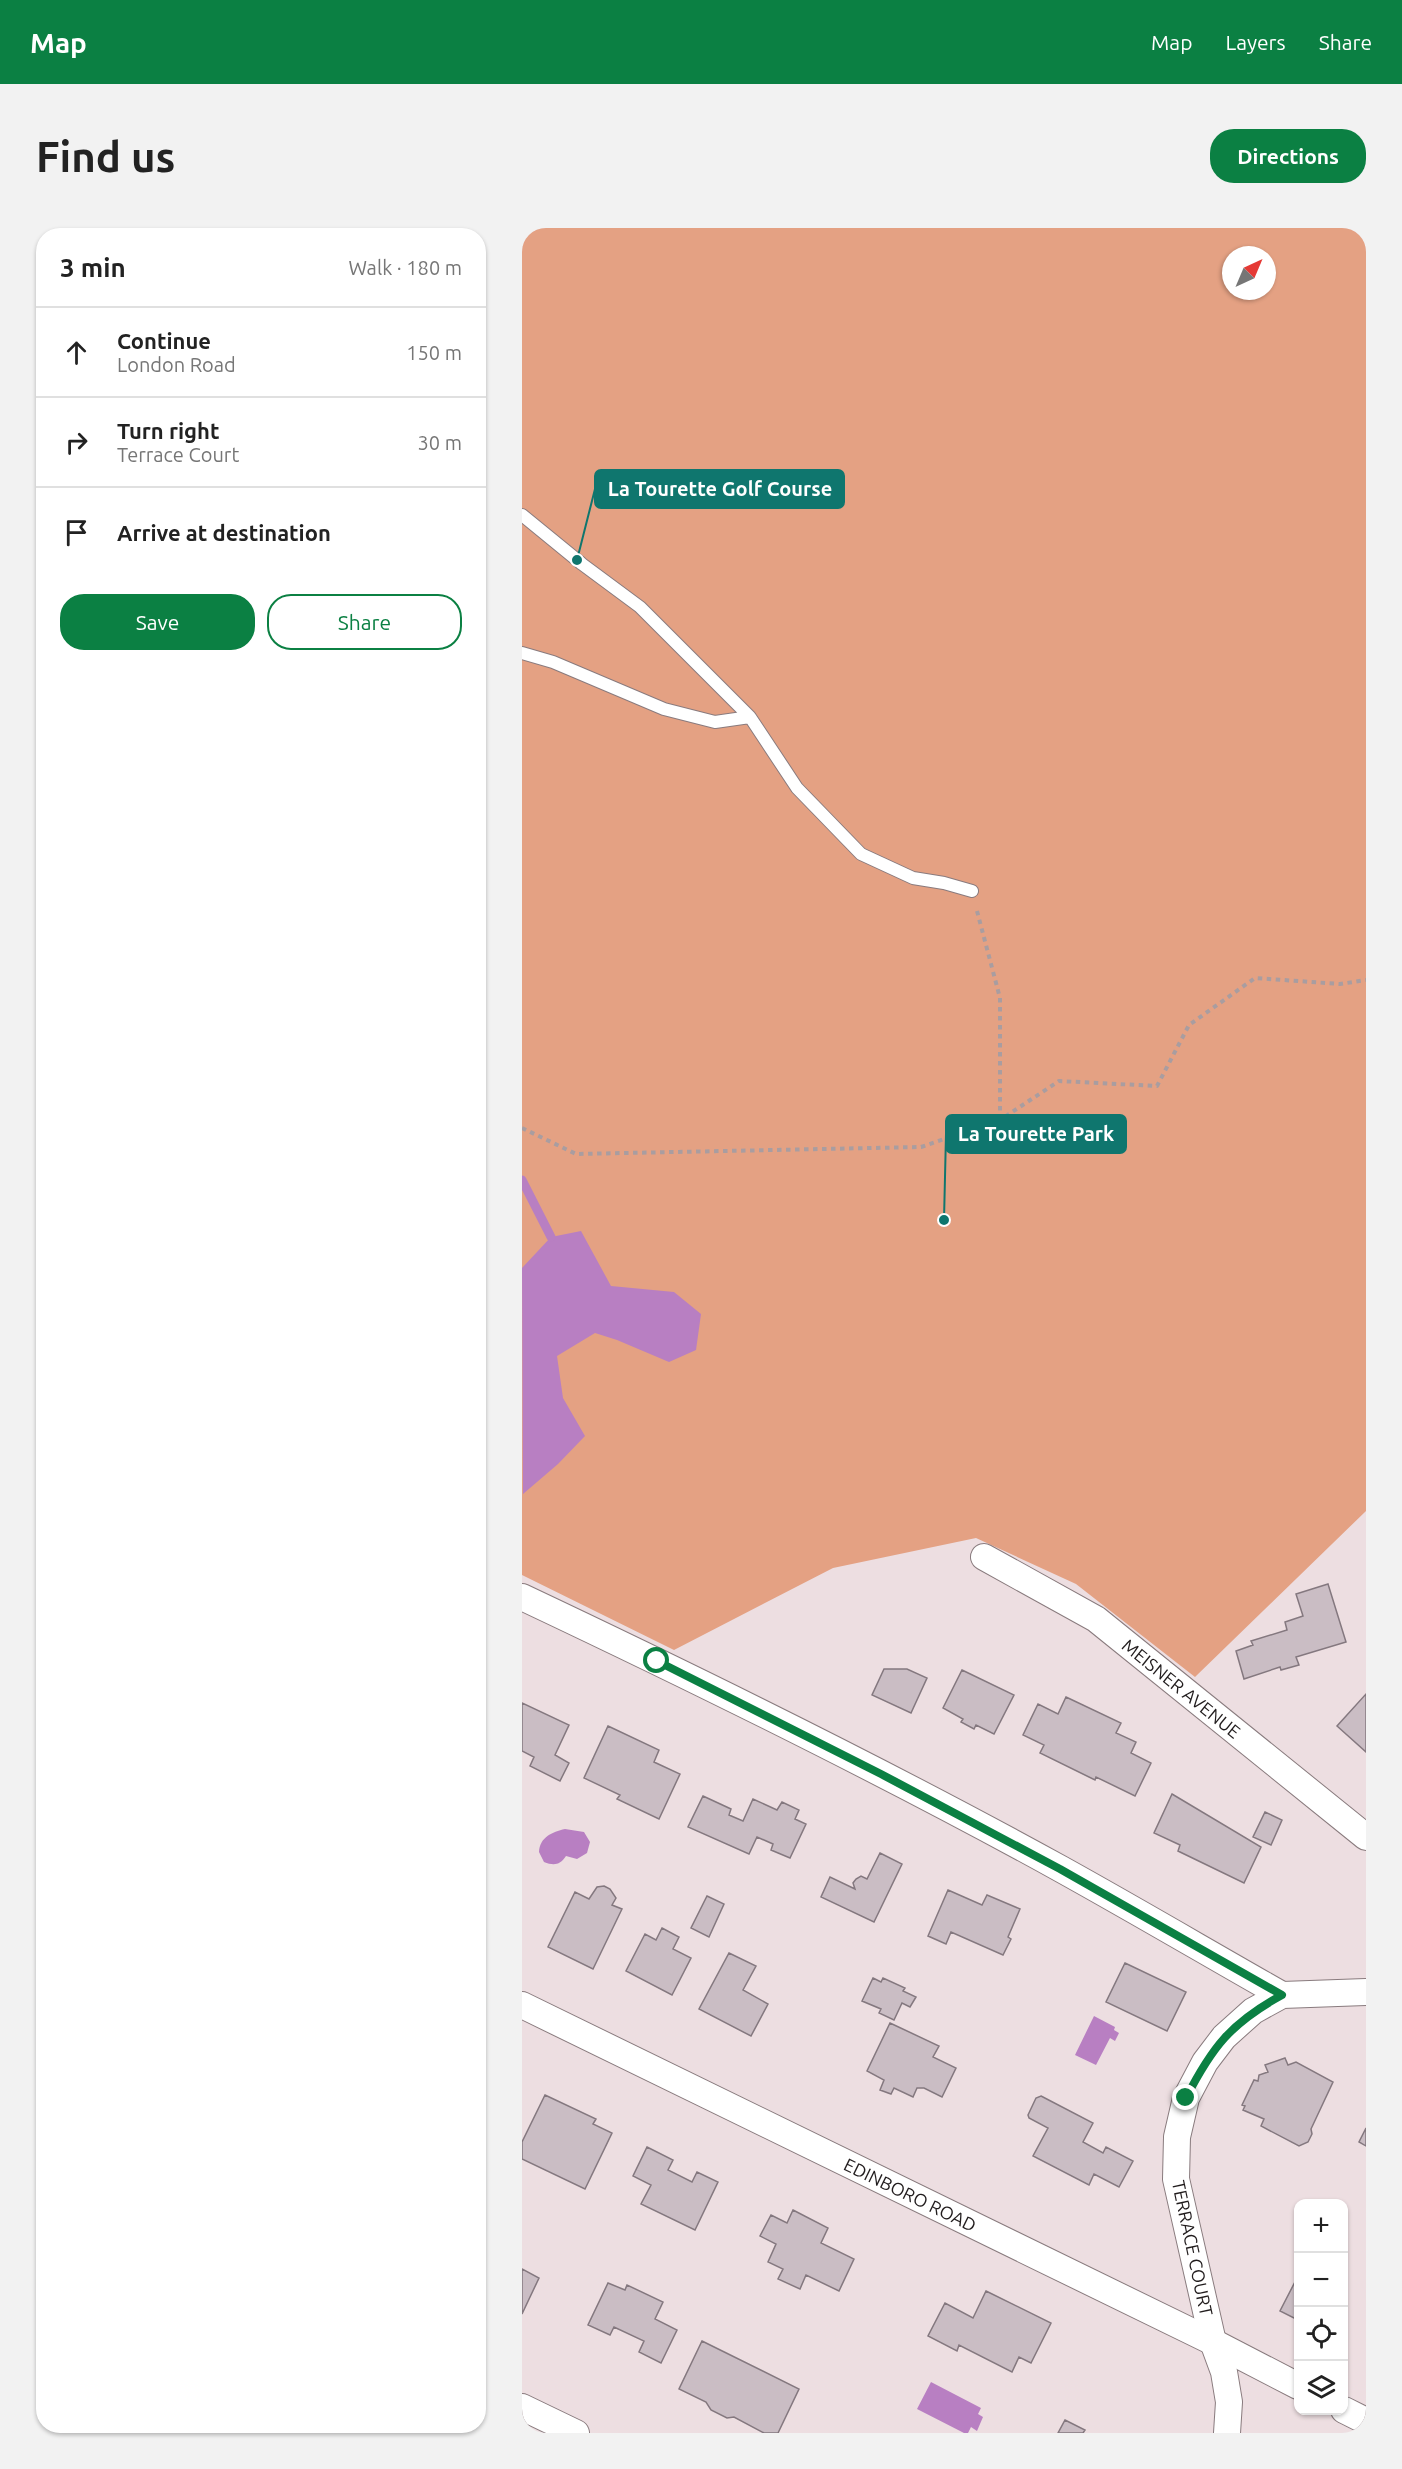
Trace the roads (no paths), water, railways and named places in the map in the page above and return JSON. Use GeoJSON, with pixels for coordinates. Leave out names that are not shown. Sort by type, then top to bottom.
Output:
{"type":"FeatureCollection","features":[{"type":"Feature","properties":{"kind":"street","name":"MEISNER AVENUE"},"geometry":{"type":"LineString","coordinates":[[984,1557],[1096,1619],[1366,1837]]}},
{"type":"Feature","properties":{"kind":"street"},"geometry":{"type":"LineString","coordinates":[[522,1597],[657,1661],[881,1774],[1060,1869],[1282,1995],[1366,1992]]}},
{"type":"Feature","properties":{"kind":"street","name":"TERRACE COURT"},"geometry":{"type":"LineString","coordinates":[[1227,2433],[1229,2402],[1226,2382],[1213,2342],[1176,2180],[1177,2137],[1186,2098],[1204,2062],[1224,2037],[1253,2011],[1282,1995]]}},
{"type":"Feature","properties":{"kind":"street","name":"EDINBORO ROAD"},"geometry":{"type":"LineString","coordinates":[[522,2005],[1294,2383]]}},
{"type":"Feature","properties":{"kind":"street"},"geometry":{"type":"LineString","coordinates":[[522,2407],[576,2433]]}},
{"type":"Feature","properties":{"kind":"street"},"geometry":{"type":"LineString","coordinates":[[1348,2412],[1366,2421]]}},
{"type":"Feature","properties":{"kind":"lane"},"geometry":{"type":"LineString","coordinates":[[522,515],[640,607],[750,717],[797,788],[861,854],[913,878],[972,891]]}},
{"type":"Feature","properties":{"kind":"lane"},"geometry":{"type":"LineString","coordinates":[[522,653],[553,662],[664,709],[715,722],[750,717]]}},
{"type":"Feature","properties":{"kind":"waterway"},"geometry":{"type":"LineString","coordinates":[[522,1180],[551,1237]]}},
{"type":"Feature","properties":{"kind":"place","name":"La Tourette Golf Course"},"geometry":{"type":"Point","coordinates":[577,560]}},
{"type":"Feature","properties":{"kind":"place","name":"La Tourette Park"},"geometry":{"type":"Point","coordinates":[944,1220]}}]}
